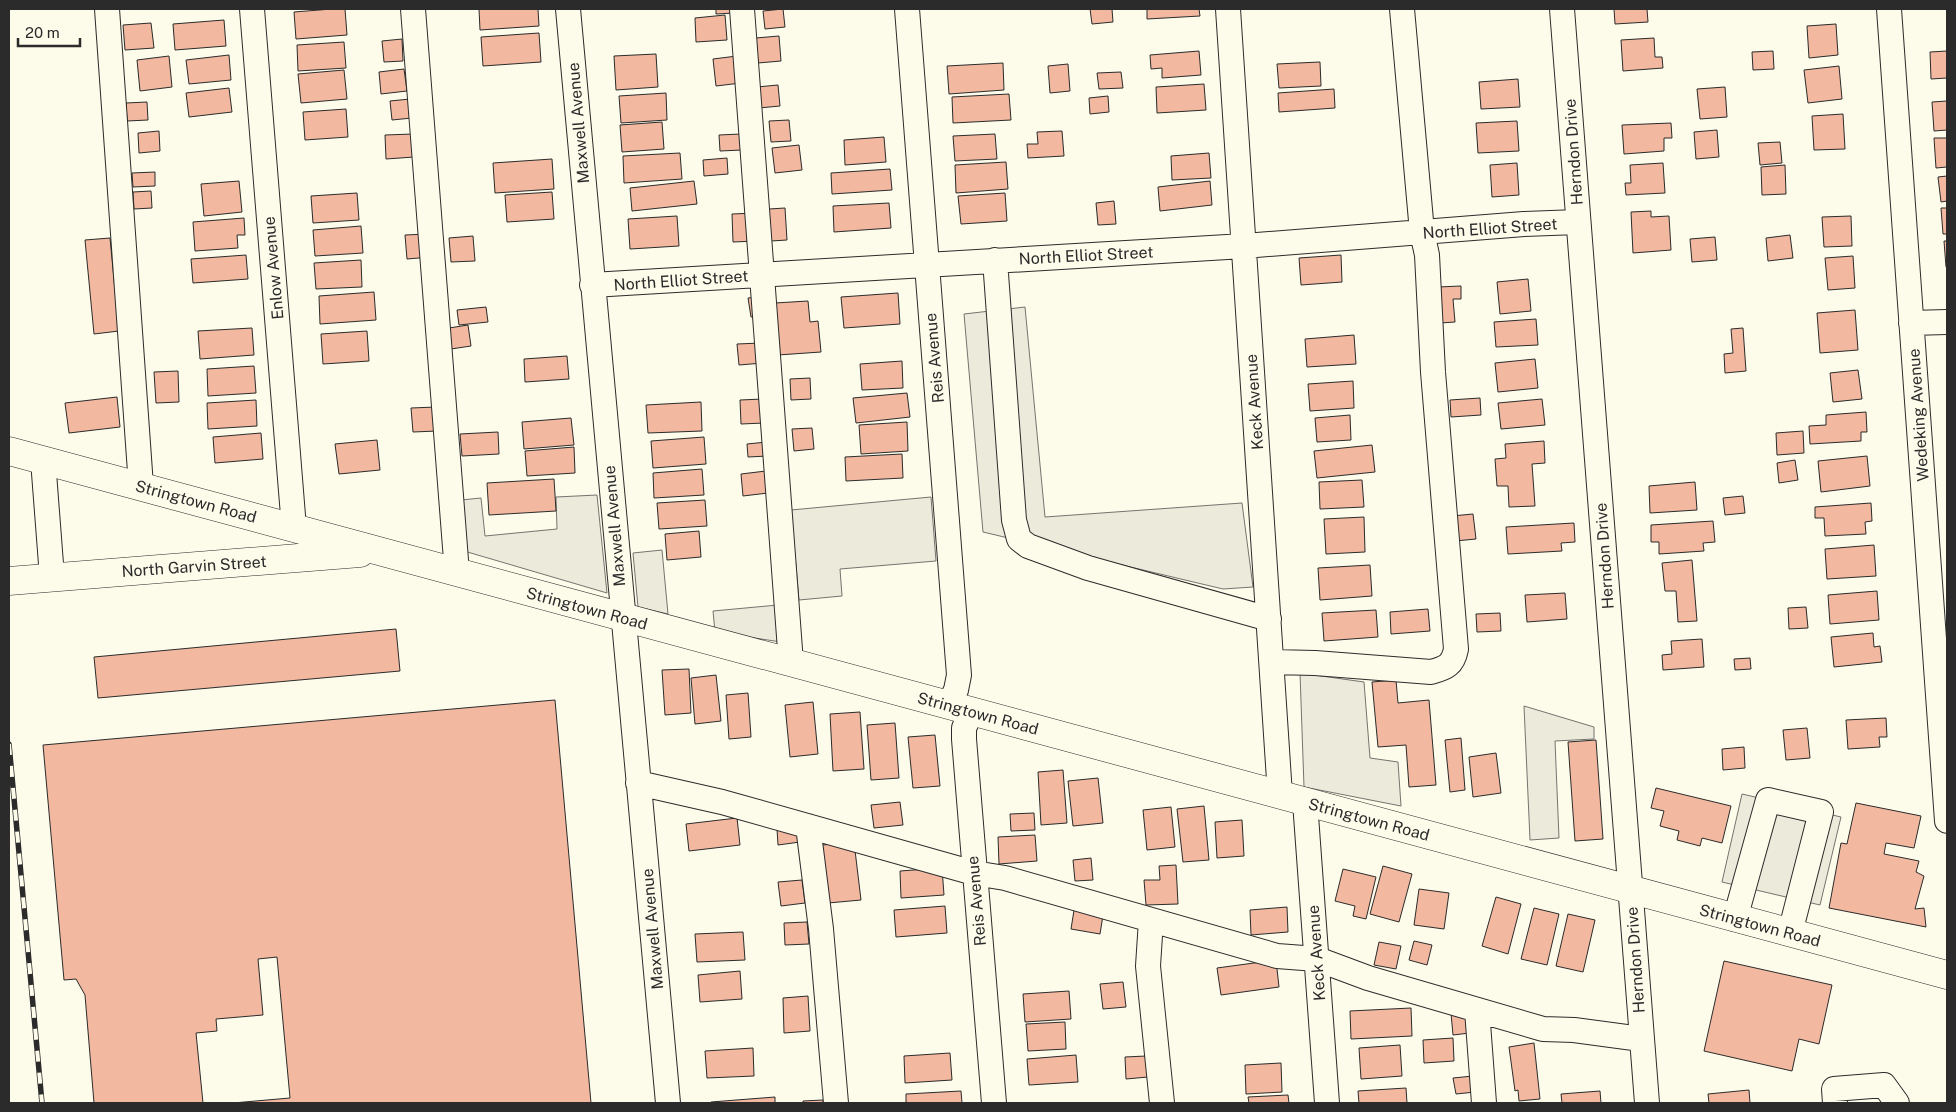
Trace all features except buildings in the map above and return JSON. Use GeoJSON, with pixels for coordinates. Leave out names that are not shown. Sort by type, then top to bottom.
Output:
{"type":"FeatureCollection","features":[{"type":"Feature","properties":{"kind":"main road","name":"Stringtown Road"},"geometry":{"type":"LineString","coordinates":[[9,451],[1947,975]]}},
{"type":"Feature","properties":{"kind":"main road","name":"North Garvin Street"},"geometry":{"type":"LineString","coordinates":[[9,581],[379,552]]}},
{"type":"Feature","properties":{"kind":"street"},"geometry":{"type":"LineString","coordinates":[[107,9],[141,486]]}},
{"type":"Feature","properties":{"kind":"street","name":"Enlow Avenue"},"geometry":{"type":"LineString","coordinates":[[252,9],[294,528]]}},
{"type":"Feature","properties":{"kind":"street"},"geometry":{"type":"LineString","coordinates":[[413,9],[457,573]]}},
{"type":"Feature","properties":{"kind":"street","name":"Maxwell Avenue"},"geometry":{"type":"LineString","coordinates":[[568,9],[622,618],[668,1103]]}},
{"type":"Feature","properties":{"kind":"street"},"geometry":{"type":"LineString","coordinates":[[742,9],[791,663]]}},
{"type":"Feature","properties":{"kind":"street","name":"Reis Avenue"},"geometry":{"type":"LineString","coordinates":[[907,9],[959,675],[956,690],[949,704]]}},
{"type":"Feature","properties":{"kind":"street","name":"Keck Avenue"},"geometry":{"type":"LineString","coordinates":[[1228,9],[1272,662],[1316,959],[1327,1103]]}},
{"type":"Feature","properties":{"kind":"street"},"geometry":{"type":"LineString","coordinates":[[1272,662],[1315,662],[1431,672],[1449,666],[1454,659],[1456,649],[1434,372],[1428,255],[1422,232],[1402,9]]}},
{"type":"Feature","properties":{"kind":"street","name":"Herndon Drive"},"geometry":{"type":"LineString","coordinates":[[1562,9],[1646,1103]]}},
{"type":"Feature","properties":{"kind":"street","name":"Wedeking Avenue"},"geometry":{"type":"LineString","coordinates":[[1889,9],[1911,324],[1941,630],[1947,815]]}},
{"type":"Feature","properties":{"kind":"street","name":"North Elliot Street"},"geometry":{"type":"LineString","coordinates":[[592,285],[1244,246],[1578,222]]}},
{"type":"Feature","properties":{"kind":"street"},"geometry":{"type":"LineString","coordinates":[[995,260],[1014,520],[1019,539],[1028,546],[1088,568],[1269,619]]}},
{"type":"Feature","properties":{"kind":"street"},"geometry":{"type":"LineString","coordinates":[[1911,324],[1947,322]]}},
{"type":"Feature","properties":{"kind":"street"},"geometry":{"type":"LineString","coordinates":[[43,460],[52,577]]}},
{"type":"Feature","properties":{"kind":"street","name":"Reis Avenue"},"geometry":{"type":"LineString","coordinates":[[984,714],[968,717],[964,728],[974,873],[994,1103]]}},
{"type":"Feature","properties":{"kind":"street"},"geometry":{"type":"LineString","coordinates":[[638,784],[722,802],[974,873],[1005,878],[1277,956],[1316,959],[1368,978],[1542,1029],[1574,1030],[1642,1039]]}},
{"type":"Feature","properties":{"kind":"street"},"geometry":{"type":"LineString","coordinates":[[1735,918],[1768,800],[1821,812],[1790,933]]}},
{"type":"Feature","properties":{"kind":"street"},"geometry":{"type":"LineString","coordinates":[[808,826],[821,929],[836,1103]]}},
{"type":"Feature","properties":{"kind":"street"},"geometry":{"type":"LineString","coordinates":[[1151,920],[1148,966],[1162,1103]]}},
{"type":"Feature","properties":{"kind":"street"},"geometry":{"type":"LineString","coordinates":[[1477,1010],[1484,1103]]}},
{"type":"Feature","properties":{"kind":"street"},"geometry":{"type":"LineString","coordinates":[[1835,1103],[1834,1089],[1884,1085],[1897,1103]]}},
{"type":"Feature","properties":{"kind":"shaded area"},"geometry":{"type":"Polygon","coordinates":[[[1025,307],[1045,517],[1242,503],[1253,587],[1223,589],[983,532],[964,314],[1025,307]]]}},
{"type":"Feature","properties":{"kind":"shaded area"},"geometry":{"type":"Polygon","coordinates":[[[597,495],[607,593],[464,551],[461,500],[481,498],[485,536],[557,529],[556,497],[597,495]]]}},
{"type":"Feature","properties":{"kind":"shaded area"},"geometry":{"type":"Polygon","coordinates":[[[931,497],[936,561],[840,569],[842,596],[799,600],[791,510],[931,497]]]}},
{"type":"Feature","properties":{"kind":"shaded area"},"geometry":{"type":"Polygon","coordinates":[[[662,550],[668,614],[638,607],[633,553],[662,550]]]}},
{"type":"Feature","properties":{"kind":"shaded area"},"geometry":{"type":"Polygon","coordinates":[[[778,605],[781,642],[715,632],[713,611],[778,605]]]}},
{"type":"Feature","properties":{"kind":"shaded area"},"geometry":{"type":"Polygon","coordinates":[[[1300,673],[1364,682],[1370,758],[1398,762],[1401,806],[1304,787],[1300,673]]]}},
{"type":"Feature","properties":{"kind":"shaded area"},"geometry":{"type":"Polygon","coordinates":[[[1524,706],[1594,727],[1594,739],[1555,741],[1559,838],[1530,840],[1524,706]]]}},
{"type":"Feature","properties":{"kind":"shaded area"},"geometry":{"type":"Polygon","coordinates":[[[1742,794],[1841,817],[1820,905],[1722,882],[1742,794]]]}},
{"type":"Feature","properties":{"kind":"railway"},"geometry":{"type":"LineString","coordinates":[[9,744],[42,1103]]}}]}
